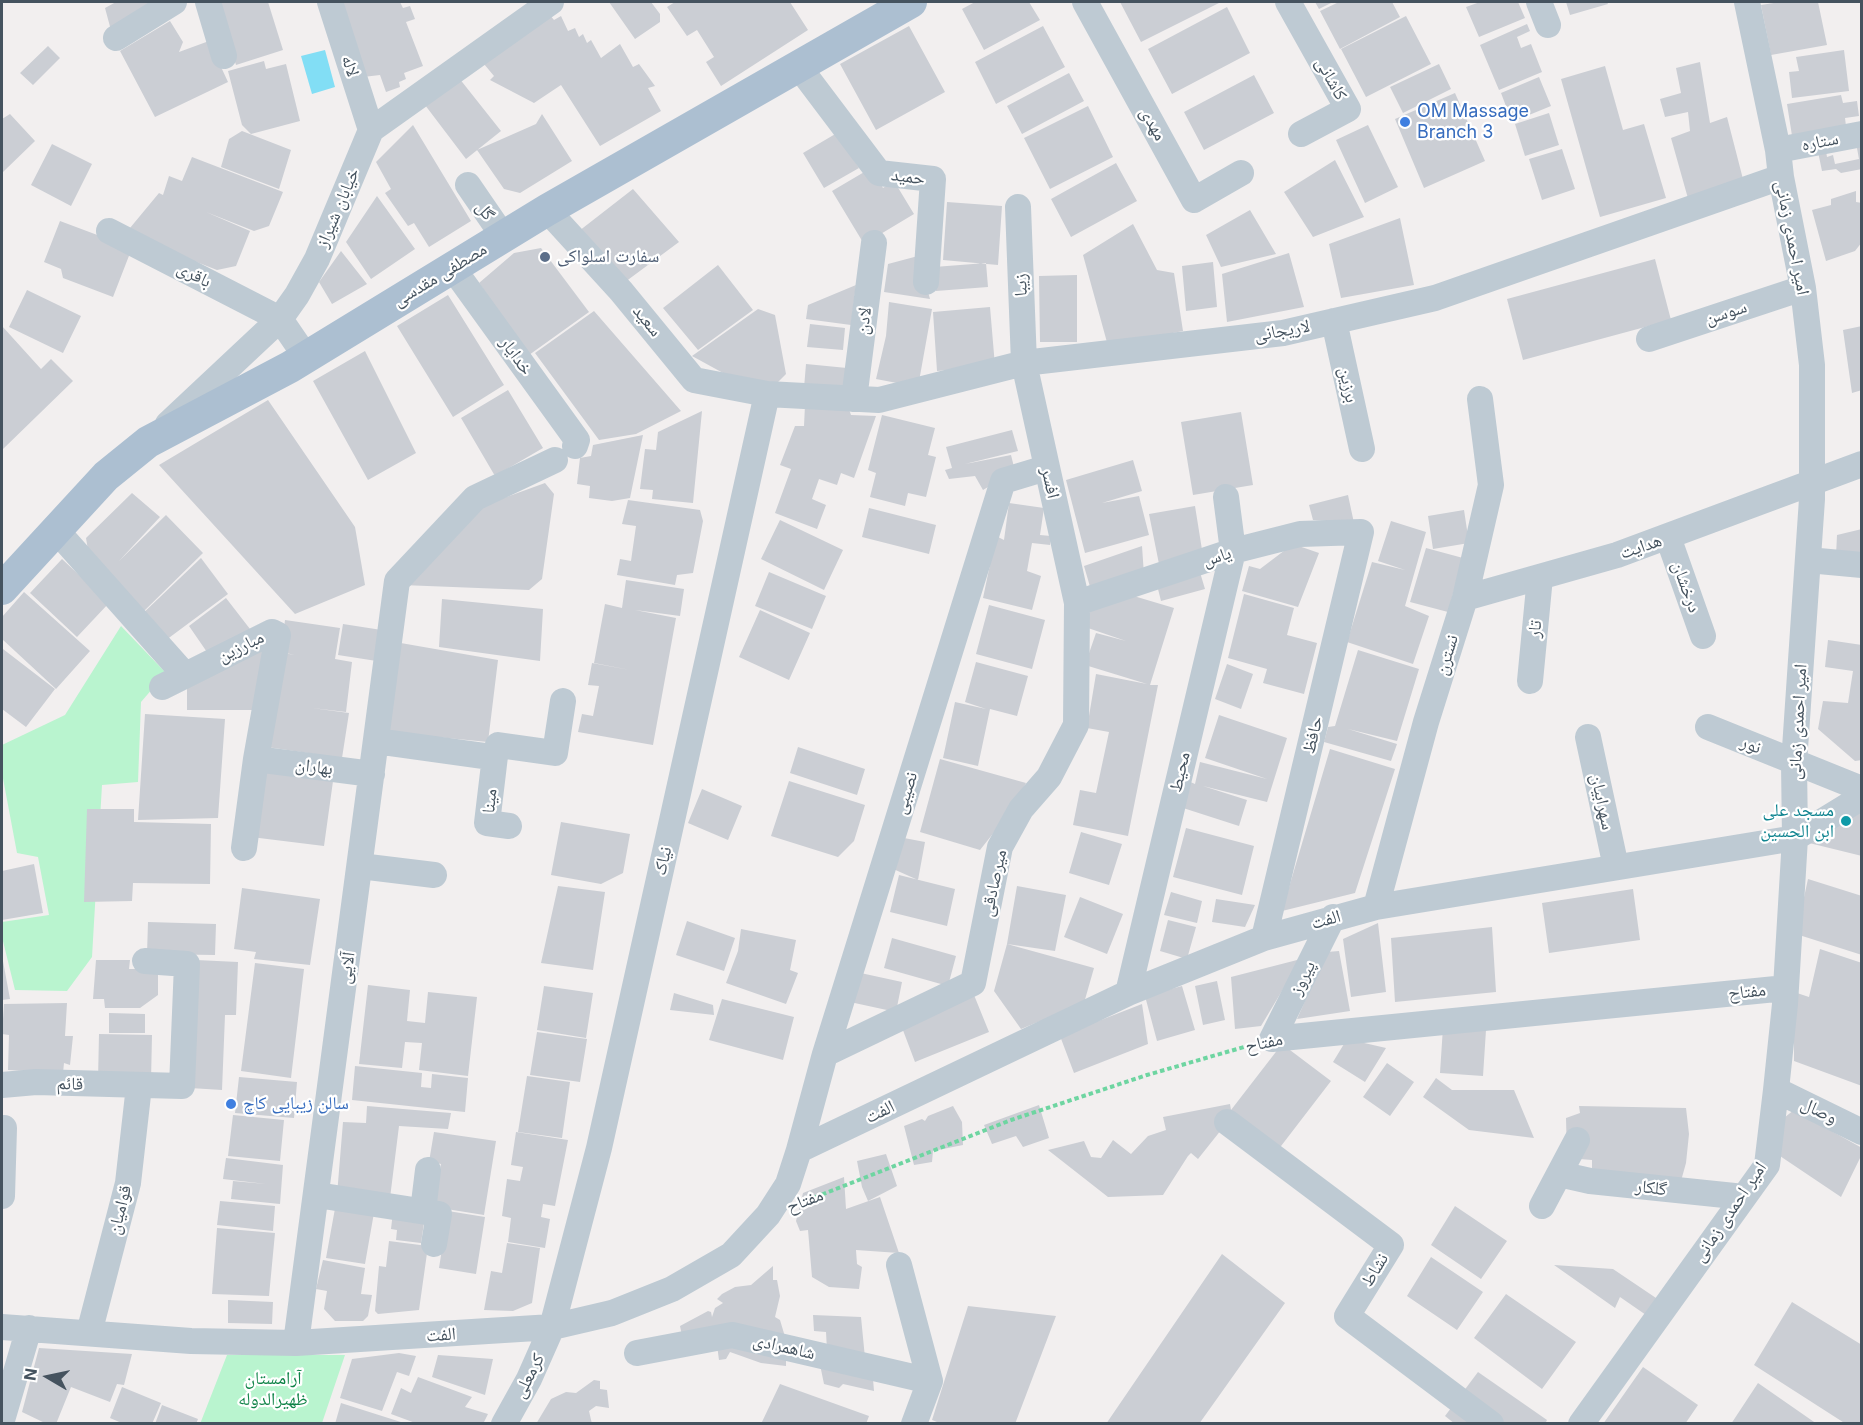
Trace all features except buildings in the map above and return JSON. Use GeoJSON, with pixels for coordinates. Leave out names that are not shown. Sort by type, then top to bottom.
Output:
{"type":"FeatureCollection","features":[{"type":"Feature","properties":{"kind":"main road","name":"مصطفی مقدسی"},"geometry":{"type":"LineString","coordinates":[[2,589],[106,476],[148,442],[306,357],[547,210],[911,2]]}},
{"type":"Feature","properties":{"kind":"street"},"geometry":{"type":"LineString","coordinates":[[116,38],[174,2]]}},
{"type":"Feature","properties":{"kind":"street"},"geometry":{"type":"LineString","coordinates":[[208,2],[224,56]]}},
{"type":"Feature","properties":{"kind":"street","name":"لاله"},"geometry":{"type":"LineString","coordinates":[[330,2],[371,130]]}},
{"type":"Feature","properties":{"kind":"street"},"geometry":{"type":"LineString","coordinates":[[371,130],[551,2]]}},
{"type":"Feature","properties":{"kind":"street","name":"مهدی"},"geometry":{"type":"LineString","coordinates":[[1085,2],[1194,200],[1241,173]]}},
{"type":"Feature","properties":{"kind":"street","name":"کاشانی"},"geometry":{"type":"LineString","coordinates":[[1288,2],[1348,109],[1301,134]]}},
{"type":"Feature","properties":{"kind":"street","name":"امیر احمدی زمانی"},"geometry":{"type":"LineString","coordinates":[[1581,1424],[1767,1165],[1776,1090],[1786,988],[1795,838],[1794,763],[1812,480],[1812,365],[1803,288],[1780,177],[1778,150],[1747,2]]}},
{"type":"Feature","properties":{"kind":"street","name":"حمید"},"geometry":{"type":"LineString","coordinates":[[799,67],[879,173],[933,179],[926,282]]}},
{"type":"Feature","properties":{"kind":"street","name":"خیابان شیراز"},"geometry":{"type":"LineString","coordinates":[[148,442],[280,319],[297,295],[317,259],[371,130]]}},
{"type":"Feature","properties":{"kind":"street","name":"ستاره"},"geometry":{"type":"LineString","coordinates":[[1778,150],[1862,134]]}},
{"type":"Feature","properties":{"kind":"street","name":"لاریجانی"},"geometry":{"type":"LineString","coordinates":[[767,394],[879,400],[1024,363],[1283,333],[1435,298],[1780,177]]}},
{"type":"Feature","properties":{"kind":"street","name":"گل"},"geometry":{"type":"LineString","coordinates":[[468,185],[503,236]]}},
{"type":"Feature","properties":{"kind":"street","name":"زیبا"},"geometry":{"type":"LineString","coordinates":[[1018,207],[1024,363]]}},
{"type":"Feature","properties":{"kind":"street","name":"سعید"},"geometry":{"type":"LineString","coordinates":[[547,210],[621,291],[694,380],[767,394]]}},
{"type":"Feature","properties":{"kind":"street","name":"باقری"},"geometry":{"type":"LineString","coordinates":[[109,231],[280,319]]}},
{"type":"Feature","properties":{"kind":"street","name":"لادن"},"geometry":{"type":"LineString","coordinates":[[854,399],[874,243]]}},
{"type":"Feature","properties":{"kind":"street","name":"خدایار"},"geometry":{"type":"LineString","coordinates":[[397,581],[475,498],[565,453],[577,440],[452,267]]}},
{"type":"Feature","properties":{"kind":"street","name":"سوسن"},"geometry":{"type":"LineString","coordinates":[[1649,339],[1803,288]]}},
{"type":"Feature","properties":{"kind":"street"},"geometry":{"type":"LineString","coordinates":[[280,319],[306,357]]}},
{"type":"Feature","properties":{"kind":"street","name":"برزین"},"geometry":{"type":"LineString","coordinates":[[1334,321],[1362,449]]}},
{"type":"Feature","properties":{"kind":"street","name":"افسر"},"geometry":{"type":"LineString","coordinates":[[1024,363],[1077,603]]}},
{"type":"Feature","properties":{"kind":"street","name":"نیاک"},"geometry":{"type":"LineString","coordinates":[[552,1327],[602,1136],[767,394]]}},
{"type":"Feature","properties":{"kind":"street","name":"نسترن"},"geometry":{"type":"LineString","coordinates":[[1376,907],[1426,722],[1465,598],[1491,485],[1480,399]]}},
{"type":"Feature","properties":{"kind":"street","name":"هدایت"},"geometry":{"type":"LineString","coordinates":[[1465,598],[1617,555],[1812,480],[1862,464]]}},
{"type":"Feature","properties":{"kind":"street","name":"نصیبی"},"geometry":{"type":"LineString","coordinates":[[799,1150],[825,1054],[1003,481],[1046,468]]}},
{"type":"Feature","properties":{"kind":"street"},"geometry":{"type":"LineString","coordinates":[[1226,497],[1233,551]]}},
{"type":"Feature","properties":{"kind":"street"},"geometry":{"type":"LineString","coordinates":[[55,529],[185,675],[162,687]]}},
{"type":"Feature","properties":{"kind":"street","name":"یاس"},"geometry":{"type":"LineString","coordinates":[[1077,603],[1233,551],[1300,534],[1361,532]]}},
{"type":"Feature","properties":{"kind":"street","name":"حافظ"},"geometry":{"type":"LineString","coordinates":[[1264,938],[1361,532]]}},
{"type":"Feature","properties":{"kind":"street","name":"درخشان"},"geometry":{"type":"LineString","coordinates":[[1668,537],[1703,636]]}},
{"type":"Feature","properties":{"kind":"street","name":"محیط"},"geometry":{"type":"LineString","coordinates":[[1128,993],[1233,551]]}},
{"type":"Feature","properties":{"kind":"street"},"geometry":{"type":"LineString","coordinates":[[1808,560],[1862,565]]}},
{"type":"Feature","properties":{"kind":"street","name":"تار"},"geometry":{"type":"LineString","coordinates":[[1530,681],[1540,577]]}},
{"type":"Feature","properties":{"kind":"street","name":"آلایی"},"geometry":{"type":"LineString","coordinates":[[296,1343],[397,581]]}},
{"type":"Feature","properties":{"kind":"street","name":"میرصادقی"},"geometry":{"type":"LineString","coordinates":[[825,1054],[973,983],[1000,847],[1021,809],[1049,777],[1076,724],[1077,603]]}},
{"type":"Feature","properties":{"kind":"street","name":"مبارزین"},"geometry":{"type":"LineString","coordinates":[[185,675],[272,632],[278,635],[256,759],[244,848]]}},
{"type":"Feature","properties":{"kind":"street"},"geometry":{"type":"LineString","coordinates":[[376,741],[495,756],[498,744],[555,753],[563,701]]}},
{"type":"Feature","properties":{"kind":"street","name":"نور"},"geometry":{"type":"LineString","coordinates":[[1708,727],[1862,789]]}},
{"type":"Feature","properties":{"kind":"street","name":"سهرابیان"},"geometry":{"type":"LineString","coordinates":[[1588,737],[1616,867]]}},
{"type":"Feature","properties":{"kind":"street","name":"مینا"},"geometry":{"type":"LineString","coordinates":[[495,756],[488,823],[509,826]]}},
{"type":"Feature","properties":{"kind":"street","name":"بهاران"},"geometry":{"type":"LineString","coordinates":[[256,759],[372,774]]}},
{"type":"Feature","properties":{"kind":"street"},"geometry":{"type":"LineString","coordinates":[[1795,838],[1862,796]]}},
{"type":"Feature","properties":{"kind":"street","name":"الفت"},"geometry":{"type":"LineString","coordinates":[[2,1327],[191,1341],[296,1343],[552,1327],[612,1313],[672,1289],[731,1256],[768,1215],[788,1184],[799,1150],[1128,993],[1264,938],[1376,907],[1795,838]]}},
{"type":"Feature","properties":{"kind":"street"},"geometry":{"type":"LineString","coordinates":[[360,866],[434,875]]}},
{"type":"Feature","properties":{"kind":"street","name":"پیروز"},"geometry":{"type":"LineString","coordinates":[[1272,1039],[1333,918]]}},
{"type":"Feature","properties":{"kind":"street","name":"قائم"},"geometry":{"type":"LineString","coordinates":[[2,1085],[36,1083],[182,1086],[187,964],[146,961]]}},
{"type":"Feature","properties":{"kind":"street","name":"مفتاح"},"geometry":{"type":"LineString","coordinates":[[1272,1039],[1786,988]]}},
{"type":"Feature","properties":{"kind":"street","name":"قوامیان"},"geometry":{"type":"LineString","coordinates":[[89,1333],[128,1183],[139,1086]]}},
{"type":"Feature","properties":{"kind":"street","name":"وصال"},"geometry":{"type":"LineString","coordinates":[[1776,1090],[1862,1132]]}},
{"type":"Feature","properties":{"kind":"street","name":"نشاط"},"geometry":{"type":"LineString","coordinates":[[1227,1122],[1390,1245],[1347,1316],[1491,1424]]}},
{"type":"Feature","properties":{"kind":"street"},"geometry":{"type":"LineString","coordinates":[[2,1196],[4,1128]]}},
{"type":"Feature","properties":{"kind":"street"},"geometry":{"type":"LineString","coordinates":[[1542,1206],[1577,1140]]}},
{"type":"Feature","properties":{"kind":"street"},"geometry":{"type":"LineString","coordinates":[[428,1170],[434,1244]]}},
{"type":"Feature","properties":{"kind":"street","name":"گلکار"},"geometry":{"type":"LineString","coordinates":[[1558,1174],[1590,1181],[1744,1197]]}},
{"type":"Feature","properties":{"kind":"street"},"geometry":{"type":"LineString","coordinates":[[317,1195],[431,1212]]}},
{"type":"Feature","properties":{"kind":"street"},"geometry":{"type":"LineString","coordinates":[[899,1265],[930,1381],[914,1424]]}},
{"type":"Feature","properties":{"kind":"street","name":"کرمعلی"},"geometry":{"type":"LineString","coordinates":[[504,1424],[529,1379],[552,1327]]}},
{"type":"Feature","properties":{"kind":"street"},"geometry":{"type":"LineString","coordinates":[[2,1420],[29,1328]]}},
{"type":"Feature","properties":{"kind":"street","name":"شاهمرادی"},"geometry":{"type":"LineString","coordinates":[[637,1353],[732,1335],[930,1381]]}},
{"type":"Feature","properties":{"kind":"path","name":"مفتاح"},"geometry":{"type":"LineString","coordinates":[[768,1215],[1011,1120],[1147,1075],[1272,1039]]}},
{"type":"Feature","properties":{"kind":"green space"},"geometry":{"type":"Polygon","coordinates":[[[121,626],[166,673],[141,702],[138,782],[102,785],[92,957],[67,991],[15,990],[2,937],[2,922],[49,915],[38,857],[17,853],[2,773],[2,745],[65,715],[121,626]]]}},
{"type":"Feature","properties":{"kind":"green space","name":"آرامستان ظهیرالدوله"},"geometry":{"type":"Polygon","coordinates":[[[227,1355],[345,1355],[322,1423],[200,1424],[227,1355]]]}},
{"type":"Feature","properties":{"kind":"water"},"geometry":{"type":"Polygon","coordinates":[[[325,50],[335,87],[312,94],[301,56],[325,50]]]}},
{"type":"Feature","properties":{"kind":"place","name":"OM Massage Branch 3"},"geometry":{"type":"Point","coordinates":[1405,122]}},
{"type":"Feature","properties":{"kind":"place","name":"سفارت اسلواکی"},"geometry":{"type":"Point","coordinates":[545,257]}},
{"type":"Feature","properties":{"kind":"place","name":"مسجد علی ابن الحسین"},"geometry":{"type":"Point","coordinates":[1846,821]}},
{"type":"Feature","properties":{"kind":"place","name":"سالن زیبایی کاچ"},"geometry":{"type":"Point","coordinates":[231,1104]}}]}
